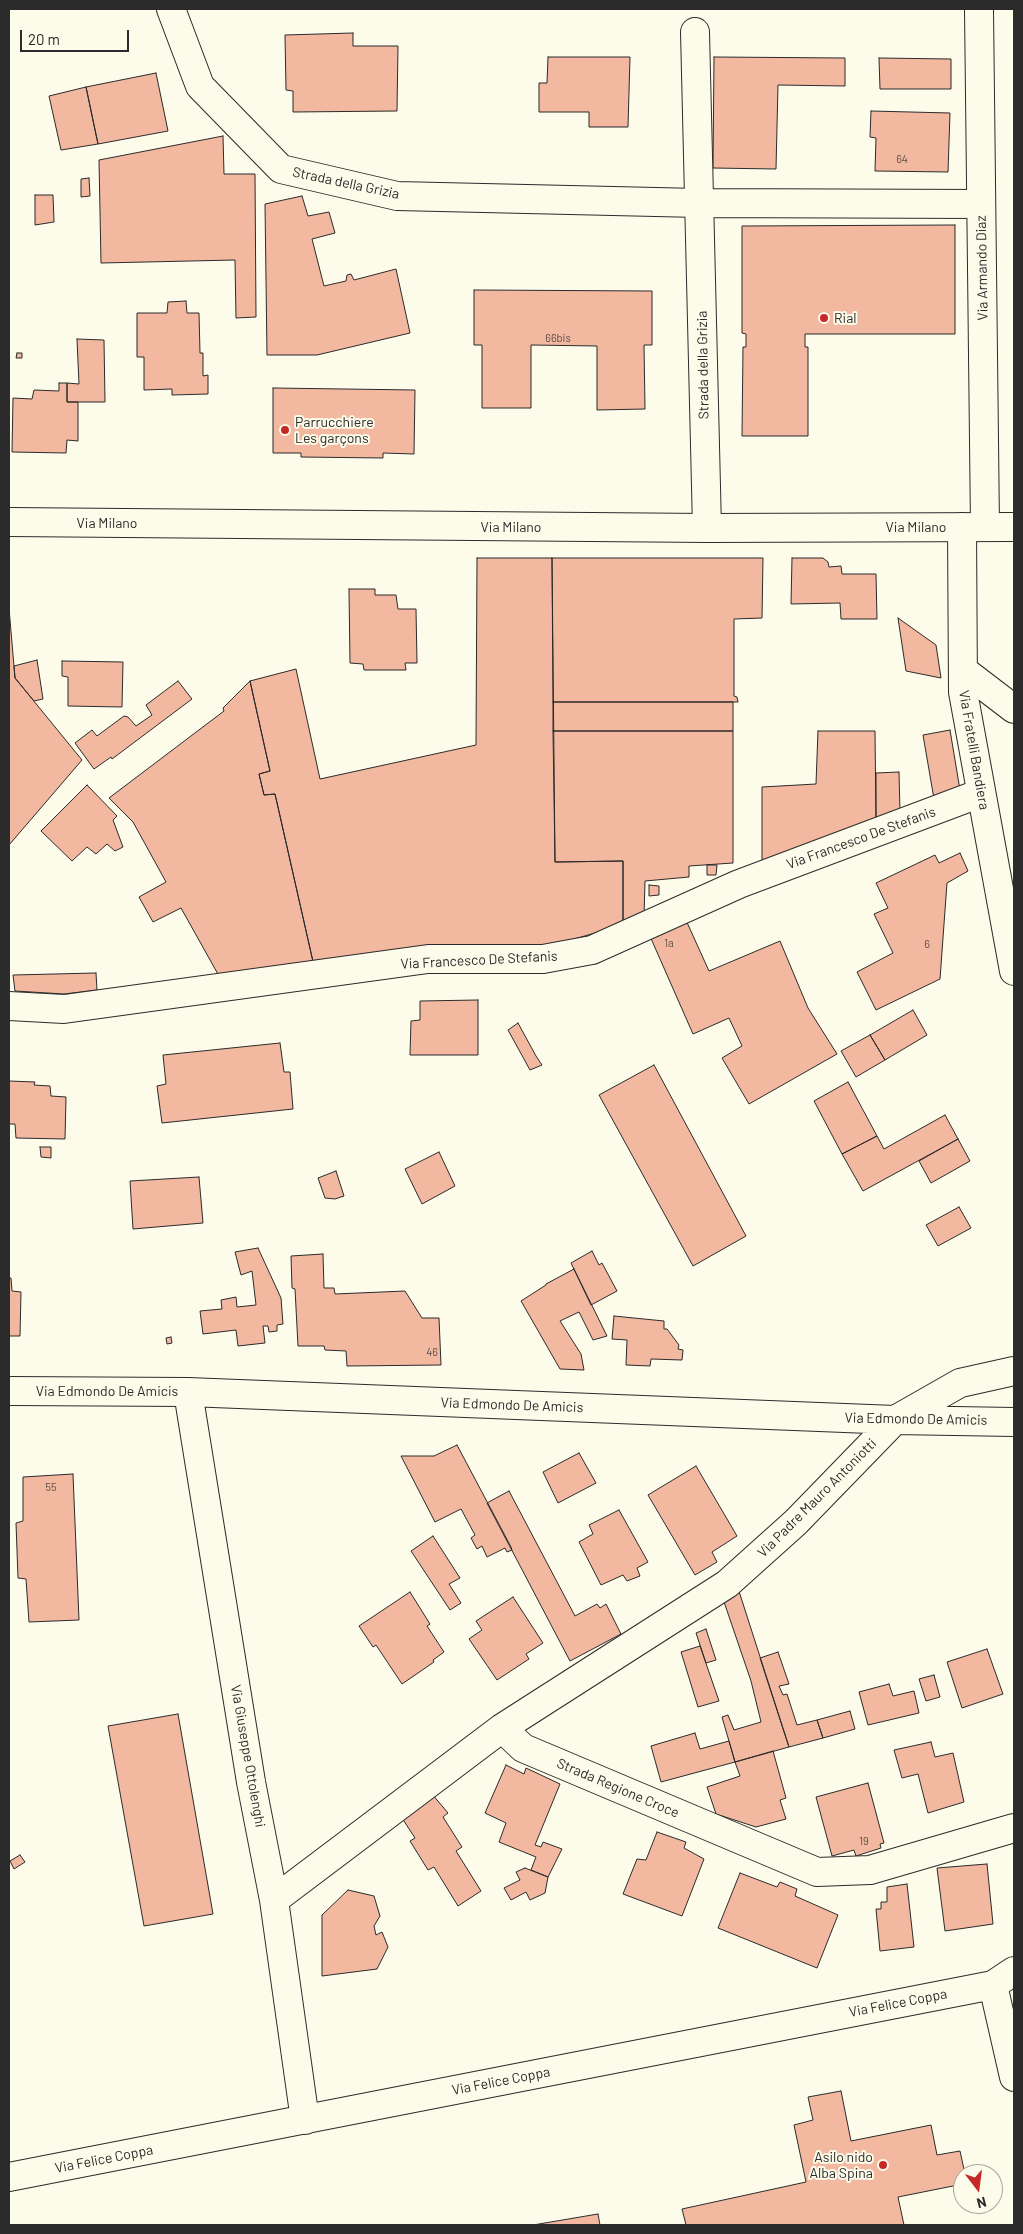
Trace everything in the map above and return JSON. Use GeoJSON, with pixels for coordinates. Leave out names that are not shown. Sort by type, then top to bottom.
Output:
{"type":"FeatureCollection","features":[{"type":"Feature","properties":{"kind":"street","name":"Strada della Grizia"},"geometry":{"type":"LineString","coordinates":[[171,9],[200,86],[281,169],[397,196],[700,203],[981,204]]}},
{"type":"Feature","properties":{"kind":"street","name":"Via Armando Diaz"},"geometry":{"type":"LineString","coordinates":[[973,527],[981,204],[979,9]]}},
{"type":"Feature","properties":{"kind":"street","name":"Strada della Grizia"},"geometry":{"type":"LineString","coordinates":[[695,32],[707,528]]}},
{"type":"Feature","properties":{"kind":"street","name":"Via Milano"},"geometry":{"type":"LineString","coordinates":[[9,522],[707,528],[1014,527]]}},
{"type":"Feature","properties":{"kind":"street","name":"Via Fratelli Bandiera"},"geometry":{"type":"LineString","coordinates":[[973,527],[963,692],[1014,971]]}},
{"type":"Feature","properties":{"kind":"street"},"geometry":{"type":"LineString","coordinates":[[963,670],[1014,709]]}},
{"type":"Feature","properties":{"kind":"street","name":"Via Francesco De Stefanis"},"geometry":{"type":"LineString","coordinates":[[9,1006],[64,1009],[428,959],[543,959],[592,950],[739,884],[982,793]]}},
{"type":"Feature","properties":{"kind":"street","name":"Via Padre Mauro Antoniotti"},"geometry":{"type":"LineString","coordinates":[[502,1728],[727,1584],[796,1522],[895,1420],[960,1382],[1014,1371]]}},
{"type":"Feature","properties":{"kind":"street","name":"Via Edmondo De Amicis"},"geometry":{"type":"LineString","coordinates":[[9,1391],[188,1392],[895,1420],[1014,1422]]}},
{"type":"Feature","properties":{"kind":"street","name":"Via Giuseppe Ottolenghi"},"geometry":{"type":"LineString","coordinates":[[188,1392],[251,1782],[274,1900],[305,2120]]}},
{"type":"Feature","properties":{"kind":"street"},"geometry":{"type":"LineString","coordinates":[[274,1900],[502,1728]]}},
{"type":"Feature","properties":{"kind":"street","name":"Strada Regione Croce"},"geometry":{"type":"LineString","coordinates":[[502,1728],[523,1748],[817,1872],[870,1870],[1014,1828]]}},
{"type":"Feature","properties":{"kind":"street","name":"Via Felice Coppa"},"geometry":{"type":"LineString","coordinates":[[9,2177],[305,2120],[1004,1978],[1014,2077]]}},
{"type":"Feature","properties":{"kind":"building"},"geometry":{"type":"Polygon","coordinates":[[[353,33],[353,46],[398,46],[397,111],[293,112],[293,91],[286,90],[285,35],[353,33]]]}},
{"type":"Feature","properties":{"kind":"building"},"geometry":{"type":"Polygon","coordinates":[[[548,57],[630,57],[628,127],[589,127],[589,112],[539,112],[539,83],[547,83],[548,57]]]}},
{"type":"Feature","properties":{"kind":"building"},"geometry":{"type":"Polygon","coordinates":[[[714,57],[845,58],[845,86],[778,85],[776,169],[713,168],[714,57]]]}},
{"type":"Feature","properties":{"kind":"building"},"geometry":{"type":"Polygon","coordinates":[[[879,58],[951,59],[951,89],[880,89],[879,58]]]}},
{"type":"Feature","properties":{"kind":"building"},"geometry":{"type":"Polygon","coordinates":[[[156,73],[168,131],[98,144],[86,87],[156,73]]]}},
{"type":"Feature","properties":{"kind":"building"},"geometry":{"type":"Polygon","coordinates":[[[86,87],[98,144],[61,150],[49,96],[86,87]]]}},
{"type":"Feature","properties":{"kind":"building"},"geometry":{"type":"Polygon","coordinates":[[[871,111],[950,113],[948,172],[875,171],[876,138],[870,137],[871,111]]]}},
{"type":"Feature","properties":{"kind":"building"},"geometry":{"type":"Polygon","coordinates":[[[223,136],[224,174],[255,174],[256,317],[236,318],[235,260],[101,263],[99,160],[223,136]]]}},
{"type":"Feature","properties":{"kind":"building"},"geometry":{"type":"Polygon","coordinates":[[[89,178],[90,196],[81,197],[81,179],[89,178]]]}},
{"type":"Feature","properties":{"kind":"building"},"geometry":{"type":"Polygon","coordinates":[[[35,195],[53,195],[54,222],[35,225],[35,195]]]}},
{"type":"Feature","properties":{"kind":"building"},"geometry":{"type":"Polygon","coordinates":[[[302,196],[308,216],[329,212],[335,233],[312,239],[324,286],[346,281],[347,275],[351,274],[354,280],[396,269],[410,333],[317,355],[267,355],[265,204],[302,196]]]}},
{"type":"Feature","properties":{"kind":"building"},"geometry":{"type":"Polygon","coordinates":[[[955,225],[955,334],[805,334],[805,347],[808,347],[808,436],[742,436],[743,347],[746,347],[746,334],[742,333],[742,226],[955,225]]]}},
{"type":"Feature","properties":{"kind":"building"},"geometry":{"type":"Polygon","coordinates":[[[474,290],[652,291],[652,345],[644,345],[645,409],[597,410],[597,346],[531,345],[531,408],[482,408],[482,345],[474,345],[474,290]]]}},
{"type":"Feature","properties":{"kind":"building"},"geometry":{"type":"Polygon","coordinates":[[[186,301],[187,313],[199,313],[200,353],[203,353],[203,376],[208,375],[208,394],[172,395],[172,389],[144,390],[144,357],[137,357],[137,313],[167,313],[168,302],[186,301]]]}},
{"type":"Feature","properties":{"kind":"building"},"geometry":{"type":"Polygon","coordinates":[[[77,339],[104,340],[105,402],[67,402],[67,383],[79,384],[77,339]]]}},
{"type":"Feature","properties":{"kind":"building"},"geometry":{"type":"Polygon","coordinates":[[[17,353],[22,353],[22,358],[16,358],[17,353]]]}},
{"type":"Feature","properties":{"kind":"building"},"geometry":{"type":"Polygon","coordinates":[[[59,383],[67,383],[67,402],[78,402],[78,441],[67,440],[66,453],[12,452],[13,398],[32,399],[34,390],[59,391],[59,383]]]}},
{"type":"Feature","properties":{"kind":"building"},"geometry":{"type":"Polygon","coordinates":[[[273,388],[415,390],[414,454],[383,453],[383,458],[301,457],[301,453],[273,453],[273,388]]]}},
{"type":"Feature","properties":{"kind":"building"},"geometry":{"type":"Polygon","coordinates":[[[477,558],[552,558],[555,862],[623,861],[623,925],[553,945],[314,966],[275,794],[264,795],[259,774],[270,771],[250,681],[296,669],[320,779],[476,745],[477,558]]]}},
{"type":"Feature","properties":{"kind":"building"},"geometry":{"type":"Polygon","coordinates":[[[552,558],[763,558],[762,618],[734,619],[734,696],[737,697],[738,702],[553,702],[552,558]]]}},
{"type":"Feature","properties":{"kind":"building"},"geometry":{"type":"Polygon","coordinates":[[[792,558],[823,558],[828,562],[829,567],[841,566],[842,574],[876,574],[877,619],[841,619],[840,603],[791,604],[792,558]]]}},
{"type":"Feature","properties":{"kind":"building"},"geometry":{"type":"Polygon","coordinates":[[[349,589],[375,589],[375,595],[396,595],[398,609],[416,609],[417,663],[405,663],[406,670],[364,670],[363,664],[350,663],[349,589]]]}},
{"type":"Feature","properties":{"kind":"building"},"geometry":{"type":"Polygon","coordinates":[[[9,608],[15,678],[82,760],[9,845],[9,608]]]}},
{"type":"Feature","properties":{"kind":"building"},"geometry":{"type":"Polygon","coordinates":[[[898,618],[936,645],[941,678],[906,671],[898,618]]]}},
{"type":"Feature","properties":{"kind":"building"},"geometry":{"type":"Polygon","coordinates":[[[37,660],[43,699],[34,701],[15,678],[14,666],[37,660]]]}},
{"type":"Feature","properties":{"kind":"building"},"geometry":{"type":"Polygon","coordinates":[[[62,661],[123,662],[122,707],[68,706],[68,677],[62,676],[62,661]]]}},
{"type":"Feature","properties":{"kind":"building"},"geometry":{"type":"Polygon","coordinates":[[[178,681],[192,699],[112,759],[111,757],[94,769],[75,743],[92,730],[97,736],[124,716],[128,717],[136,726],[152,715],[146,705],[178,681]]]}},
{"type":"Feature","properties":{"kind":"building"},"geometry":{"type":"Polygon","coordinates":[[[250,681],[270,771],[259,774],[264,795],[275,794],[314,966],[219,976],[181,908],[153,922],[139,897],[166,882],[133,822],[109,798],[224,711],[223,708],[250,681]]]}},
{"type":"Feature","properties":{"kind":"building"},"geometry":{"type":"Polygon","coordinates":[[[553,702],[733,702],[733,731],[553,731],[553,702]]]}},
{"type":"Feature","properties":{"kind":"building"},"geometry":{"type":"Polygon","coordinates":[[[950,730],[960,790],[934,799],[923,735],[950,730]]]}},
{"type":"Feature","properties":{"kind":"building"},"geometry":{"type":"Polygon","coordinates":[[[553,731],[733,731],[733,863],[689,866],[689,877],[645,881],[644,917],[623,925],[623,861],[555,862],[553,731]]]}},
{"type":"Feature","properties":{"kind":"building"},"geometry":{"type":"Polygon","coordinates":[[[818,731],[875,731],[876,821],[762,864],[762,787],[816,784],[818,731]]]}},
{"type":"Feature","properties":{"kind":"building"},"geometry":{"type":"Polygon","coordinates":[[[899,772],[900,812],[876,821],[876,773],[899,772]]]}},
{"type":"Feature","properties":{"kind":"building"},"geometry":{"type":"Polygon","coordinates":[[[87,785],[117,816],[113,820],[123,847],[115,851],[107,844],[96,854],[87,847],[72,861],[41,831],[87,785]]]}},
{"type":"Feature","properties":{"kind":"building"},"geometry":{"type":"Polygon","coordinates":[[[960,853],[968,871],[947,883],[940,979],[876,1010],[857,972],[893,953],[874,914],[888,908],[876,883],[935,855],[939,863],[960,853]]]}},
{"type":"Feature","properties":{"kind":"building"},"geometry":{"type":"Polygon","coordinates":[[[707,865],[717,865],[716,875],[707,875],[707,865]]]}},
{"type":"Feature","properties":{"kind":"building"},"geometry":{"type":"Polygon","coordinates":[[[649,885],[659,886],[659,895],[649,896],[649,885]]]}},
{"type":"Feature","properties":{"kind":"building"},"geometry":{"type":"Polygon","coordinates":[[[685,918],[709,971],[780,941],[808,1008],[837,1054],[749,1104],[722,1058],[742,1046],[729,1018],[693,1034],[649,934],[685,918]]]}},
{"type":"Feature","properties":{"kind":"building"},"geometry":{"type":"Polygon","coordinates":[[[96,973],[97,990],[64,994],[15,991],[13,975],[96,973]]]}},
{"type":"Feature","properties":{"kind":"building"},"geometry":{"type":"Polygon","coordinates":[[[478,1000],[478,1055],[410,1055],[411,1021],[420,1020],[420,1001],[478,1000]]]}},
{"type":"Feature","properties":{"kind":"building"},"geometry":{"type":"Polygon","coordinates":[[[913,1010],[927,1035],[885,1060],[870,1035],[913,1010]]]}},
{"type":"Feature","properties":{"kind":"building"},"geometry":{"type":"Polygon","coordinates":[[[518,1023],[542,1065],[530,1070],[508,1030],[518,1023]]]}},
{"type":"Feature","properties":{"kind":"building"},"geometry":{"type":"Polygon","coordinates":[[[870,1035],[885,1060],[856,1077],[841,1051],[870,1035]]]}},
{"type":"Feature","properties":{"kind":"building"},"geometry":{"type":"Polygon","coordinates":[[[280,1043],[284,1072],[290,1072],[293,1109],[162,1123],[157,1086],[166,1084],[163,1055],[280,1043]]]}},
{"type":"Feature","properties":{"kind":"building"},"geometry":{"type":"Polygon","coordinates":[[[654,1065],[746,1236],[693,1266],[599,1095],[654,1065]]]}},
{"type":"Feature","properties":{"kind":"building"},"geometry":{"type":"Polygon","coordinates":[[[9,1081],[35,1082],[34,1085],[50,1086],[51,1096],[66,1097],[65,1139],[16,1138],[15,1124],[9,1124],[9,1081]]]}},
{"type":"Feature","properties":{"kind":"building"},"geometry":{"type":"Polygon","coordinates":[[[848,1082],[877,1136],[842,1154],[814,1101],[848,1082]]]}},
{"type":"Feature","properties":{"kind":"building"},"geometry":{"type":"Polygon","coordinates":[[[945,1115],[958,1139],[863,1191],[842,1154],[877,1136],[884,1149],[945,1115]]]}},
{"type":"Feature","properties":{"kind":"building"},"geometry":{"type":"Polygon","coordinates":[[[958,1139],[970,1161],[931,1183],[919,1161],[958,1139]]]}},
{"type":"Feature","properties":{"kind":"building"},"geometry":{"type":"Polygon","coordinates":[[[40,1147],[51,1147],[51,1158],[41,1157],[40,1147]]]}},
{"type":"Feature","properties":{"kind":"building"},"geometry":{"type":"Polygon","coordinates":[[[439,1152],[455,1186],[422,1204],[405,1169],[439,1152]]]}},
{"type":"Feature","properties":{"kind":"building"},"geometry":{"type":"Polygon","coordinates":[[[336,1171],[344,1196],[335,1199],[325,1198],[318,1178],[336,1171]]]}},
{"type":"Feature","properties":{"kind":"building"},"geometry":{"type":"Polygon","coordinates":[[[199,1177],[203,1223],[133,1229],[130,1181],[199,1177]]]}},
{"type":"Feature","properties":{"kind":"building"},"geometry":{"type":"Polygon","coordinates":[[[959,1207],[971,1228],[938,1246],[926,1225],[959,1207]]]}},
{"type":"Feature","properties":{"kind":"building"},"geometry":{"type":"Polygon","coordinates":[[[258,1248],[281,1298],[283,1324],[277,1325],[277,1331],[269,1332],[268,1326],[263,1326],[265,1343],[238,1346],[236,1330],[203,1334],[200,1311],[222,1309],[221,1300],[236,1297],[237,1307],[256,1305],[252,1271],[241,1275],[235,1252],[258,1248]]]}},
{"type":"Feature","properties":{"kind":"building"},"geometry":{"type":"Polygon","coordinates":[[[592,1251],[599,1265],[602,1263],[617,1291],[591,1305],[571,1263],[592,1251]]]}},
{"type":"Feature","properties":{"kind":"building"},"geometry":{"type":"Polygon","coordinates":[[[323,1254],[324,1288],[334,1288],[335,1294],[405,1291],[422,1318],[439,1318],[441,1365],[347,1366],[346,1351],[325,1350],[324,1346],[298,1346],[291,1256],[323,1254]]]}},
{"type":"Feature","properties":{"kind":"building"},"geometry":{"type":"Polygon","coordinates":[[[574,1269],[607,1336],[593,1340],[579,1312],[560,1321],[581,1354],[584,1370],[560,1369],[521,1301],[546,1284],[574,1269]]]}},
{"type":"Feature","properties":{"kind":"building"},"geometry":{"type":"Polygon","coordinates":[[[9,1278],[11,1278],[12,1291],[21,1292],[20,1336],[9,1336],[9,1278]]]}},
{"type":"Feature","properties":{"kind":"building"},"geometry":{"type":"Polygon","coordinates":[[[614,1316],[664,1321],[664,1329],[667,1329],[679,1345],[678,1349],[683,1350],[682,1360],[651,1359],[650,1366],[626,1365],[627,1340],[612,1339],[614,1316]]]}},
{"type":"Feature","properties":{"kind":"building"},"geometry":{"type":"Polygon","coordinates":[[[171,1337],[172,1343],[167,1344],[166,1338],[171,1337]]]}},
{"type":"Feature","properties":{"kind":"building"},"geometry":{"type":"Polygon","coordinates":[[[457,1445],[512,1550],[507,1552],[505,1548],[487,1557],[482,1546],[477,1549],[471,1538],[475,1535],[461,1509],[435,1522],[401,1456],[434,1456],[457,1445]]]}},
{"type":"Feature","properties":{"kind":"building"},"geometry":{"type":"Polygon","coordinates":[[[579,1453],[596,1483],[558,1503],[543,1472],[579,1453]]]}},
{"type":"Feature","properties":{"kind":"building"},"geometry":{"type":"Polygon","coordinates":[[[696,1466],[737,1536],[712,1552],[717,1562],[695,1575],[648,1495],[696,1466]]]}},
{"type":"Feature","properties":{"kind":"building"},"geometry":{"type":"Polygon","coordinates":[[[73,1474],[79,1620],[29,1622],[26,1579],[18,1578],[16,1523],[23,1521],[23,1477],[73,1474]]]}},
{"type":"Feature","properties":{"kind":"building"},"geometry":{"type":"Polygon","coordinates":[[[509,1491],[575,1616],[597,1604],[600,1608],[606,1604],[621,1634],[570,1661],[487,1503],[509,1491]]]}},
{"type":"Feature","properties":{"kind":"building"},"geometry":{"type":"Polygon","coordinates":[[[619,1510],[648,1562],[637,1568],[640,1576],[627,1581],[623,1575],[601,1585],[579,1542],[593,1534],[589,1525],[619,1510]]]}},
{"type":"Feature","properties":{"kind":"building"},"geometry":{"type":"Polygon","coordinates":[[[433,1536],[460,1578],[449,1584],[461,1603],[450,1610],[411,1551],[433,1536]]]}},
{"type":"Feature","properties":{"kind":"building"},"geometry":{"type":"Polygon","coordinates":[[[737,1585],[789,1747],[735,1762],[722,1717],[728,1715],[734,1730],[761,1722],[751,1681],[722,1596],[737,1585]]]}},
{"type":"Feature","properties":{"kind":"building"},"geometry":{"type":"Polygon","coordinates":[[[410,1592],[430,1624],[427,1626],[444,1652],[433,1660],[434,1662],[402,1684],[376,1645],[373,1647],[359,1626],[410,1592]]]}},
{"type":"Feature","properties":{"kind":"building"},"geometry":{"type":"Polygon","coordinates":[[[513,1597],[543,1643],[526,1654],[529,1659],[497,1680],[469,1639],[482,1630],[476,1621],[513,1597]]]}},
{"type":"Feature","properties":{"kind":"building"},"geometry":{"type":"Polygon","coordinates":[[[706,1629],[716,1660],[706,1663],[696,1633],[706,1629]]]}},
{"type":"Feature","properties":{"kind":"building"},"geometry":{"type":"Polygon","coordinates":[[[700,1646],[719,1701],[698,1707],[681,1652],[700,1646]]]}},
{"type":"Feature","properties":{"kind":"building"},"geometry":{"type":"Polygon","coordinates":[[[987,1649],[1003,1694],[962,1708],[947,1662],[987,1649]]]}},
{"type":"Feature","properties":{"kind":"building"},"geometry":{"type":"Polygon","coordinates":[[[778,1652],[789,1684],[779,1686],[783,1695],[787,1694],[797,1725],[817,1720],[823,1738],[789,1747],[760,1658],[778,1652]]]}},
{"type":"Feature","properties":{"kind":"building"},"geometry":{"type":"Polygon","coordinates":[[[934,1675],[940,1697],[926,1701],[919,1679],[934,1675]]]}},
{"type":"Feature","properties":{"kind":"building"},"geometry":{"type":"Polygon","coordinates":[[[889,1684],[893,1696],[914,1691],[919,1713],[868,1725],[859,1692],[889,1684]]]}},
{"type":"Feature","properties":{"kind":"building"},"geometry":{"type":"Polygon","coordinates":[[[850,1711],[855,1729],[823,1738],[817,1720],[850,1711]]]}},
{"type":"Feature","properties":{"kind":"building"},"geometry":{"type":"Polygon","coordinates":[[[178,1714],[213,1914],[144,1926],[108,1726],[178,1714]]]}},
{"type":"Feature","properties":{"kind":"building"},"geometry":{"type":"Polygon","coordinates":[[[695,1733],[700,1749],[729,1741],[735,1762],[661,1782],[651,1746],[695,1733]]]}},
{"type":"Feature","properties":{"kind":"building"},"geometry":{"type":"Polygon","coordinates":[[[931,1742],[935,1757],[953,1753],[964,1802],[928,1813],[918,1774],[902,1778],[894,1750],[931,1742]]]}},
{"type":"Feature","properties":{"kind":"building"},"geometry":{"type":"Polygon","coordinates":[[[773,1751],[786,1798],[780,1800],[786,1819],[756,1827],[716,1814],[707,1787],[740,1776],[735,1762],[773,1751]]]}},
{"type":"Feature","properties":{"kind":"building"},"geometry":{"type":"Polygon","coordinates":[[[506,1765],[524,1774],[526,1768],[560,1784],[535,1845],[541,1847],[543,1842],[562,1849],[548,1877],[531,1870],[536,1857],[499,1842],[506,1823],[485,1813],[506,1765]]]}},
{"type":"Feature","properties":{"kind":"building"},"geometry":{"type":"Polygon","coordinates":[[[868,1783],[884,1843],[880,1844],[881,1848],[856,1856],[854,1850],[832,1856],[816,1797],[868,1783]]]}},
{"type":"Feature","properties":{"kind":"building"},"geometry":{"type":"Polygon","coordinates":[[[432,1794],[448,1813],[443,1817],[462,1847],[456,1851],[481,1891],[458,1906],[434,1867],[428,1870],[410,1841],[415,1838],[400,1815],[432,1794]]]}},
{"type":"Feature","properties":{"kind":"building"},"geometry":{"type":"Polygon","coordinates":[[[657,1832],[686,1842],[684,1848],[704,1859],[682,1916],[623,1894],[637,1859],[646,1860],[657,1832]]]}},
{"type":"Feature","properties":{"kind":"building"},"geometry":{"type":"Polygon","coordinates":[[[20,1855],[25,1862],[14,1869],[10,1861],[20,1855]]]}},
{"type":"Feature","properties":{"kind":"building"},"geometry":{"type":"Polygon","coordinates":[[[987,1864],[993,1924],[945,1931],[937,1868],[987,1864]]]}},
{"type":"Feature","properties":{"kind":"building"},"geometry":{"type":"Polygon","coordinates":[[[525,1868],[548,1877],[545,1893],[530,1900],[526,1892],[511,1900],[504,1888],[520,1880],[516,1872],[525,1868]]]}},
{"type":"Feature","properties":{"kind":"building"},"geometry":{"type":"Polygon","coordinates":[[[740,1873],[777,1887],[780,1882],[797,1889],[795,1896],[838,1915],[817,1968],[718,1928],[740,1873]]]}},
{"type":"Feature","properties":{"kind":"building"},"geometry":{"type":"Polygon","coordinates":[[[907,1884],[914,1947],[880,1951],[876,1909],[881,1909],[881,1902],[887,1902],[887,1887],[907,1884]]]}},
{"type":"Feature","properties":{"kind":"building"},"geometry":{"type":"Polygon","coordinates":[[[348,1890],[374,1896],[380,1916],[374,1926],[376,1935],[382,1932],[388,1947],[377,1969],[322,1976],[322,1915],[348,1890]]]}},
{"type":"Feature","properties":{"kind":"building","name":"Asilo nido Alba Spina"},"geometry":{"type":"Polygon","coordinates":[[[841,2091],[851,2141],[931,2125],[937,2155],[960,2151],[963,2164],[953,2164],[953,2186],[898,2197],[904,2225],[686,2225],[682,2209],[806,2182],[794,2125],[813,2120],[808,2097],[841,2091]]]}},
{"type":"Feature","properties":{"kind":"building"},"geometry":{"type":"Polygon","coordinates":[[[598,2214],[600,2225],[533,2225],[598,2214]]]}},
{"type":"Feature","properties":{"kind":"place","name":"Rial"},"geometry":{"type":"Point","coordinates":[824,318]}},
{"type":"Feature","properties":{"kind":"place","name":"Parrucchiere Les garçons"},"geometry":{"type":"Point","coordinates":[285,430]}},
{"type":"Feature","properties":{"kind":"place","name":"Asilo nido Alba Spina"},"geometry":{"type":"Point","coordinates":[883,2165]}}]}
